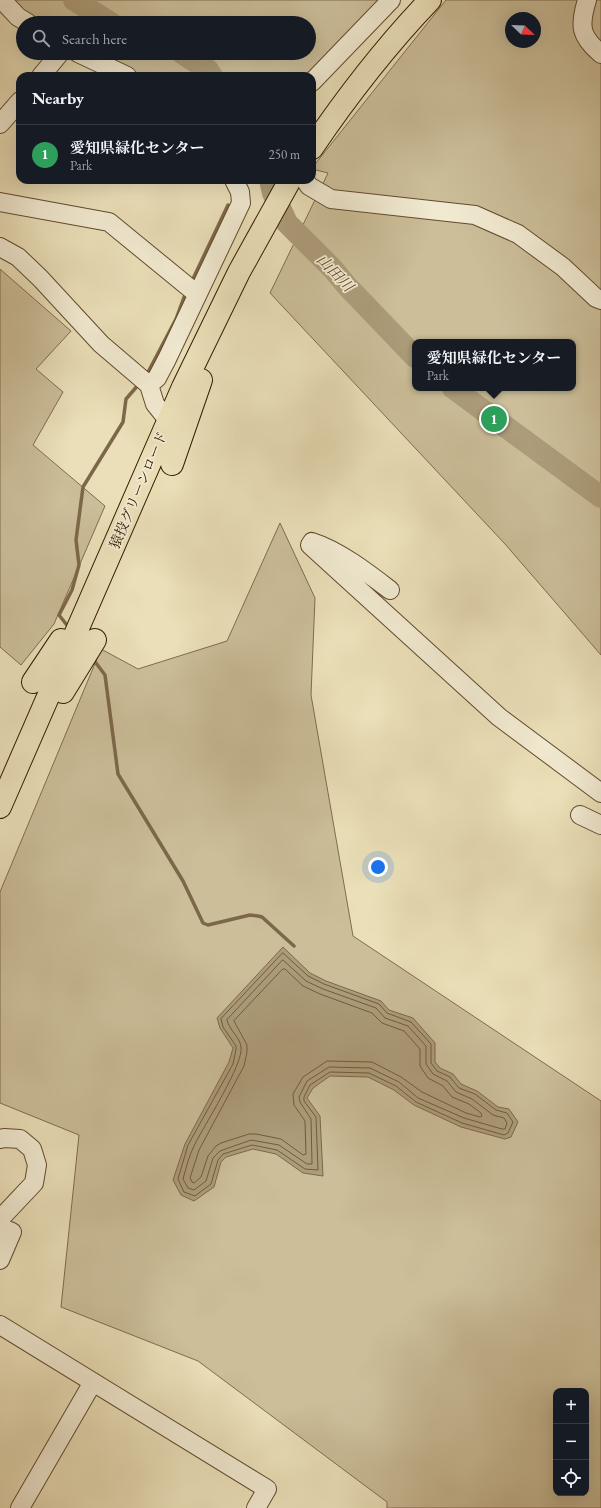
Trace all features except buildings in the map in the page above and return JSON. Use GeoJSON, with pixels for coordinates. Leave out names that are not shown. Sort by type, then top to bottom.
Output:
{"type":"FeatureCollection","features":[{"type":"Feature","properties":{"kind":"main road"},"geometry":{"type":"LineString","coordinates":[[316,142],[368,69],[401,30],[430,0]]}},
{"type":"Feature","properties":{"kind":"main road","name":"猿投グリーンロード"},"geometry":{"type":"LineString","coordinates":[[0,807],[154,452],[210,329],[239,272],[288,184]]}},
{"type":"Feature","properties":{"kind":"main road"},"geometry":{"type":"LineString","coordinates":[[172,464],[239,272]]}},
{"type":"Feature","properties":{"kind":"main road"},"geometry":{"type":"LineString","coordinates":[[34,682],[75,615],[96,574],[139,478],[154,452]]}},
{"type":"Feature","properties":{"kind":"main road"},"geometry":{"type":"LineString","coordinates":[[0,822],[52,713],[70,680],[95,640]]}},
{"type":"Feature","properties":{"kind":"street"},"geometry":{"type":"LineString","coordinates":[[2,0],[17,16]]}},
{"type":"Feature","properties":{"kind":"street"},"geometry":{"type":"LineString","coordinates":[[316,78],[391,0]]}},
{"type":"Feature","properties":{"kind":"street"},"geometry":{"type":"LineString","coordinates":[[586,0],[583,13],[583,32],[592,46],[601,54]]}},
{"type":"Feature","properties":{"kind":"street"},"geometry":{"type":"LineString","coordinates":[[44,72],[54,60]]}},
{"type":"Feature","properties":{"kind":"street"},"geometry":{"type":"LineString","coordinates":[[93,60],[118,72]]}},
{"type":"Feature","properties":{"kind":"street"},"geometry":{"type":"LineString","coordinates":[[0,124],[16,106]]}},
{"type":"Feature","properties":{"kind":"street"},"geometry":{"type":"LineString","coordinates":[[149,385],[157,378],[167,359],[240,203],[240,192],[236,184]]}},
{"type":"Feature","properties":{"kind":"street"},"geometry":{"type":"LineString","coordinates":[[308,184],[331,199],[475,215],[518,234],[563,267],[596,298],[601,300]]}},
{"type":"Feature","properties":{"kind":"street"},"geometry":{"type":"LineString","coordinates":[[0,202],[109,222],[197,294]]}},
{"type":"Feature","properties":{"kind":"street"},"geometry":{"type":"LineString","coordinates":[[0,247],[18,257],[40,278],[102,344],[149,385],[155,404],[162,414]]}},
{"type":"Feature","properties":{"kind":"street"},"geometry":{"type":"LineString","coordinates":[[390,590],[370,574],[324,546],[312,542],[310,545],[498,717],[601,793]]}},
{"type":"Feature","properties":{"kind":"street"},"geometry":{"type":"LineString","coordinates":[[580,814],[601,825]]}},
{"type":"Feature","properties":{"kind":"street"},"geometry":{"type":"LineString","coordinates":[[0,1139],[20,1139],[32,1149],[37,1165],[34,1183],[0,1219]]}},
{"type":"Feature","properties":{"kind":"street"},"geometry":{"type":"LineString","coordinates":[[0,1227],[12,1232],[0,1260]]}},
{"type":"Feature","properties":{"kind":"street"},"geometry":{"type":"LineString","coordinates":[[0,1325],[267,1489],[256,1508]]}},
{"type":"Feature","properties":{"kind":"street"},"geometry":{"type":"LineString","coordinates":[[20,1508],[93,1382]]}},
{"type":"Feature","properties":{"kind":"shaded area"},"geometry":{"type":"Polygon","coordinates":[[[14,0],[382,0],[313,72],[133,72],[108,60],[316,60],[316,16],[33,16],[22,10],[14,0]]]}},
{"type":"Feature","properties":{"kind":"shaded area"},"geometry":{"type":"Polygon","coordinates":[[[446,0],[601,0],[601,655],[505,544],[270,293],[328,173],[316,170],[316,163],[446,0]]]}},
{"type":"Feature","properties":{"kind":"shaded area"},"geometry":{"type":"Polygon","coordinates":[[[0,269],[71,331],[36,369],[63,392],[33,445],[105,506],[54,624],[21,665],[0,647],[0,269]]]}},
{"type":"Feature","properties":{"kind":"shaded area"},"geometry":{"type":"Polygon","coordinates":[[[280,523],[315,598],[311,695],[353,936],[601,1101],[601,1508],[387,1508],[387,1502],[198,1361],[61,1307],[79,1135],[0,1103],[0,892],[101,649],[138,669],[227,641],[280,523]]]}},
{"type":"Feature","properties":{"kind":"water"},"geometry":{"type":"Polygon","coordinates":[[[283,947],[310,973],[326,981],[381,1001],[389,1010],[413,1018],[435,1043],[435,1062],[440,1068],[453,1074],[461,1084],[477,1091],[498,1107],[509,1109],[518,1122],[511,1137],[505,1139],[461,1127],[414,1105],[394,1090],[368,1077],[330,1076],[313,1088],[307,1098],[320,1116],[323,1176],[303,1173],[276,1154],[253,1149],[226,1157],[221,1162],[214,1187],[194,1201],[181,1195],[173,1180],[185,1144],[229,1062],[233,1048],[220,1028],[217,1018],[283,947]]]}},
{"type":"Feature","properties":{"kind":"waterway","name":"山田川"},"geometry":{"type":"LineString","coordinates":[[74,0],[100,16]]}},
{"type":"Feature","properties":{"kind":"waterway","name":"山田川"},"geometry":{"type":"LineString","coordinates":[[193,60],[209,72]]}},
{"type":"Feature","properties":{"kind":"waterway","name":"山田川"},"geometry":{"type":"LineString","coordinates":[[271,184],[273,193],[287,223],[332,268],[347,286],[412,354]]}},
{"type":"Feature","properties":{"kind":"waterway"},"geometry":{"type":"LineString","coordinates":[[191,283],[228,205]]}},
{"type":"Feature","properties":{"kind":"waterway"},"geometry":{"type":"LineString","coordinates":[[146,376],[176,319],[186,292]]}},
{"type":"Feature","properties":{"kind":"waterway"},"geometry":{"type":"LineString","coordinates":[[70,629],[59,615],[72,590],[79,565],[76,540],[83,487],[123,422],[126,399],[139,384]]}},
{"type":"Feature","properties":{"kind":"waterway","name":"山田川"},"geometry":{"type":"LineString","coordinates":[[457,391],[601,497]]}},
{"type":"Feature","properties":{"kind":"waterway"},"geometry":{"type":"LineString","coordinates":[[93,659],[105,675],[118,774],[183,881],[203,923],[208,925],[250,915],[262,917],[294,946]]}},
{"type":"Feature","properties":{"kind":"place","name":"愛知県緑化センター"},"geometry":{"type":"Point","coordinates":[494,419]}}]}
